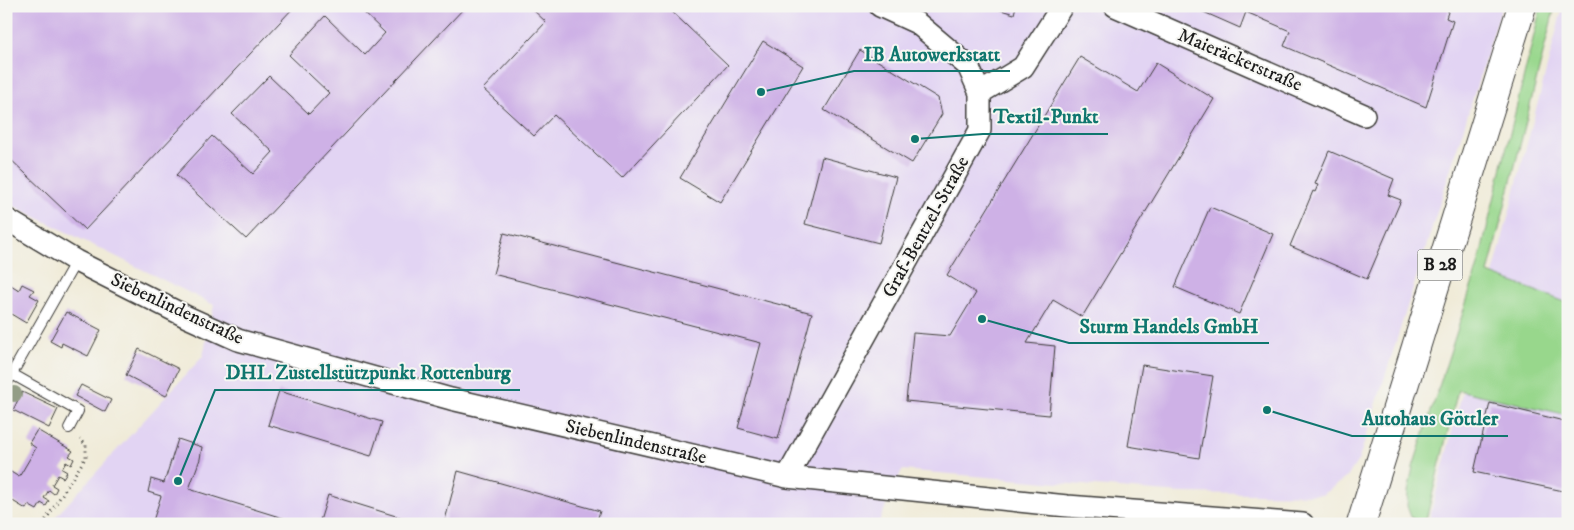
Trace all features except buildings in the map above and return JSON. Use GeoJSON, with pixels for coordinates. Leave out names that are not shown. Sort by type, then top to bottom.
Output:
{"type":"FeatureCollection","features":[{"type":"Feature","properties":{"kind":"main road","name":"B 28"},"geometry":{"type":"LineString","coordinates":[[1360,524],[1522,6]]}},
{"type":"Feature","properties":{"kind":"street","name":"Graf-Bentzel-Straße"},"geometry":{"type":"LineString","coordinates":[[787,477],[980,130],[980,93],[968,66],[917,23],[880,6]]}},
{"type":"Feature","properties":{"kind":"street"},"geometry":{"type":"LineString","coordinates":[[980,93],[1023,67],[1062,6]]}},
{"type":"Feature","properties":{"kind":"street","name":"Maieräckerstraße"},"geometry":{"type":"LineString","coordinates":[[1115,6],[1364,115]]}},
{"type":"Feature","properties":{"kind":"street","name":"Siebenlindenstraße"},"geometry":{"type":"LineString","coordinates":[[6,219],[76,261],[187,317],[238,340],[290,356],[451,399],[787,477],[1067,506],[1303,524]]}},
{"type":"Feature","properties":{"kind":"lane"},"geometry":{"type":"LineString","coordinates":[[6,384],[76,261]]}},
{"type":"Feature","properties":{"kind":"lane"},"geometry":{"type":"LineString","coordinates":[[12,374],[78,411],[68,428]]}},
{"type":"Feature","properties":{"kind":"path"},"geometry":{"type":"LineString","coordinates":[[43,524],[86,457],[86,445]]}},
{"type":"Feature","properties":{"kind":"path"},"geometry":{"type":"LineString","coordinates":[[6,524],[15,524]]}},
{"type":"Feature","properties":{"kind":"shaded area"},"geometry":{"type":"Polygon","coordinates":[[[6,6],[1502,6],[1359,459],[1347,477],[1322,495],[1180,493],[902,470],[878,524],[49,524],[203,356],[214,305],[6,202],[6,6]]]}},
{"type":"Feature","properties":{"kind":"shaded area"},"geometry":{"type":"Polygon","coordinates":[[[1563,6],[1568,6],[1568,524],[1428,524],[1563,6]]]}},
{"type":"Feature","properties":{"kind":"green space"},"geometry":{"type":"Polygon","coordinates":[[[1541,6],[1555,6],[1488,273],[1568,303],[1568,415],[1458,390],[1427,516],[1424,524],[1422,524],[1411,517],[1407,506],[1413,467],[1477,269],[1541,6]]]}},
{"type":"Feature","properties":{"kind":"place","name":"IB Autowerkstatt"},"geometry":{"type":"Point","coordinates":[761,92]}},
{"type":"Feature","properties":{"kind":"place","name":"Textil-Punkt"},"geometry":{"type":"Point","coordinates":[915,139]}},
{"type":"Feature","properties":{"kind":"place","name":"Sturm Handels GmbH"},"geometry":{"type":"Point","coordinates":[982,319]}},
{"type":"Feature","properties":{"kind":"place","name":"Autohaus Göttler"},"geometry":{"type":"Point","coordinates":[1267,410]}},
{"type":"Feature","properties":{"kind":"place","name":"DHL Zustellstützpunkt Rottenburg"},"geometry":{"type":"Point","coordinates":[178,481]}}]}
